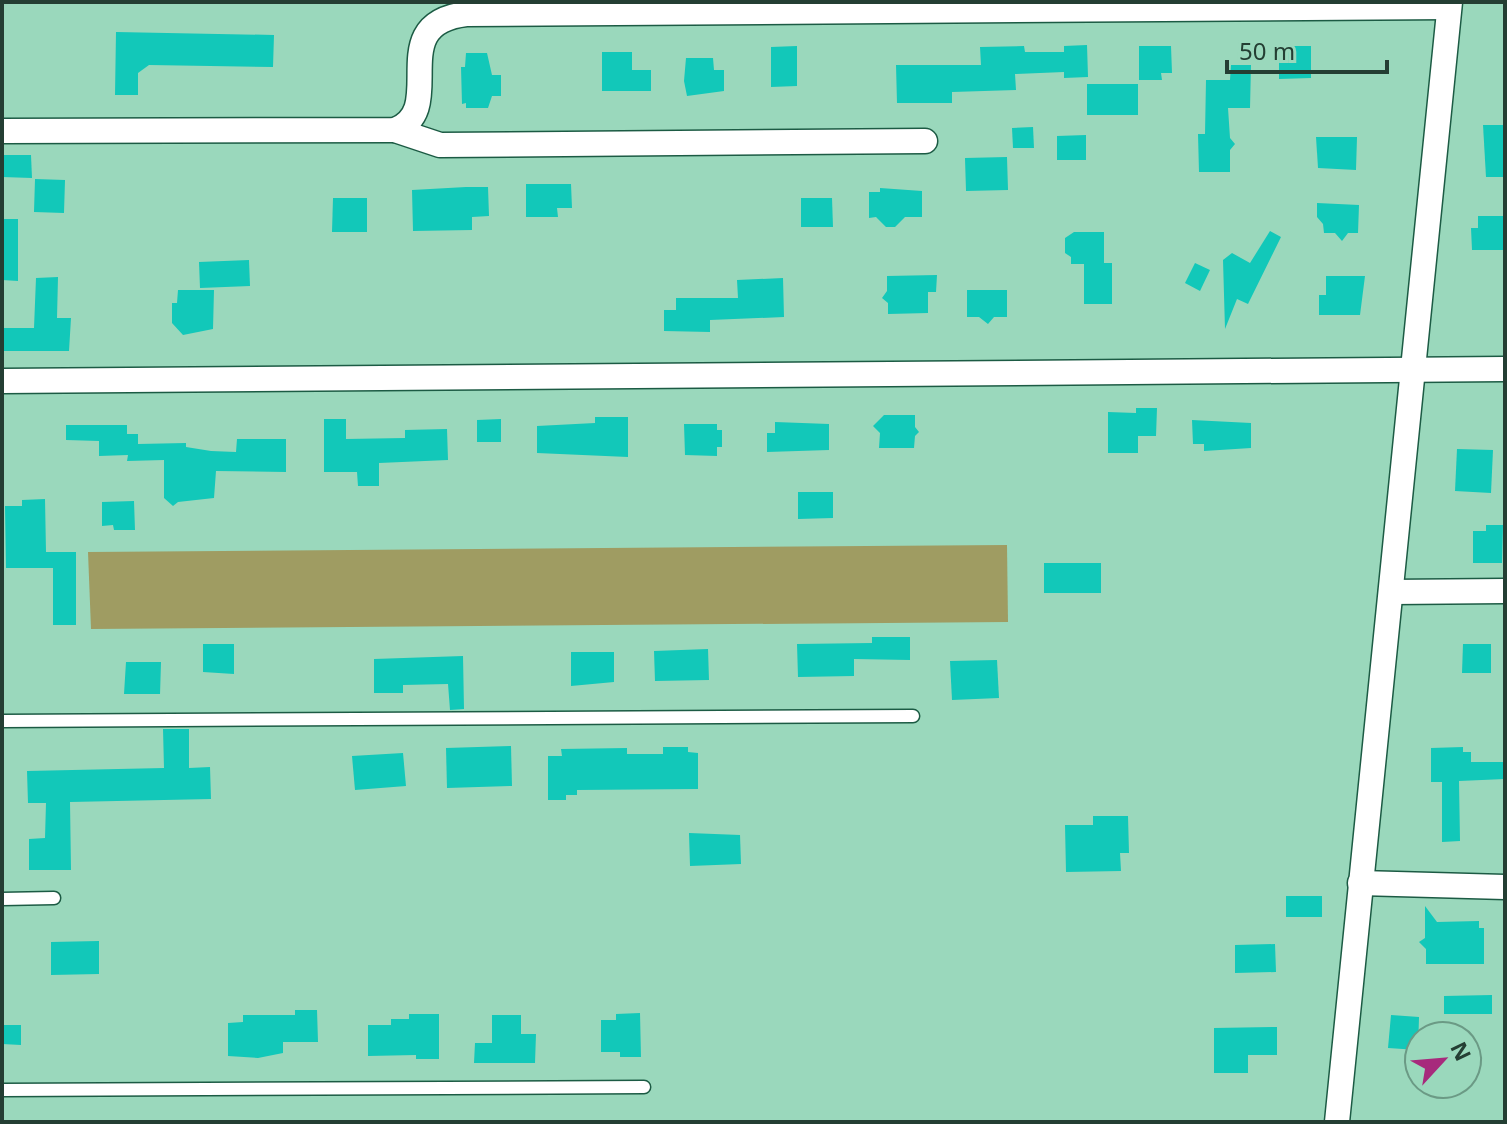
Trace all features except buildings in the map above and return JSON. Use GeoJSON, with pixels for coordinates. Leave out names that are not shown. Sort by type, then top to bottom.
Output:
{"type":"FeatureCollection","features":[{"type":"Feature","properties":{"kind":"street"},"geometry":{"type":"LineString","coordinates":[[395,130],[408,123],[418,99],[420,52],[425,34],[445,18],[466,14],[1449,5],[1337,1122]]}},
{"type":"Feature","properties":{"kind":"street"},"geometry":{"type":"LineString","coordinates":[[2,131],[395,130],[440,145],[925,141]]}},
{"type":"Feature","properties":{"kind":"street"},"geometry":{"type":"LineString","coordinates":[[2,381],[1505,369]]}},
{"type":"Feature","properties":{"kind":"street"},"geometry":{"type":"LineString","coordinates":[[1391,592],[1505,591]]}},
{"type":"Feature","properties":{"kind":"street"},"geometry":{"type":"LineString","coordinates":[[1360,883],[1505,887]]}},
{"type":"Feature","properties":{"kind":"lane"},"geometry":{"type":"LineString","coordinates":[[2,721],[913,716]]}},
{"type":"Feature","properties":{"kind":"lane"},"geometry":{"type":"LineString","coordinates":[[2,899],[54,898]]}},
{"type":"Feature","properties":{"kind":"lane"},"geometry":{"type":"LineString","coordinates":[[2,1090],[644,1087]]}},
{"type":"Feature","properties":{"kind":"shaded area"},"geometry":{"type":"Polygon","coordinates":[[[1007,545],[1008,622],[91,629],[88,552],[1007,545]]]}}]}
